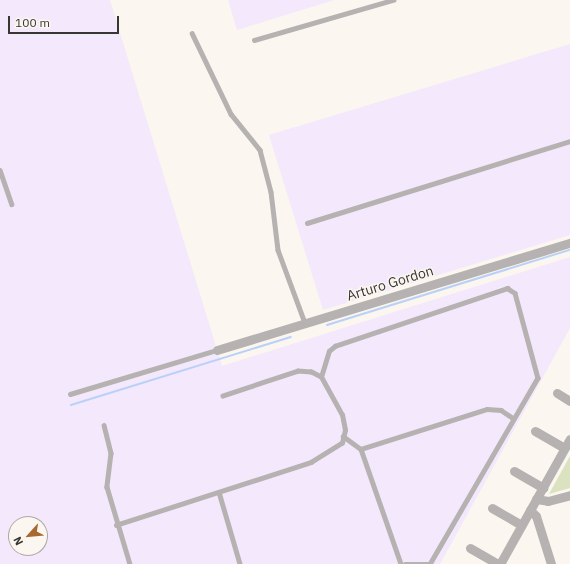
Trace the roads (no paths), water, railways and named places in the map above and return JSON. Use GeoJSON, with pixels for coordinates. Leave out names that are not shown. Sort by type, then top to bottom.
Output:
{"type":"FeatureCollection","features":[{"type":"Feature","properties":{"kind":"street","name":"Arturo Gordon"},"geometry":{"type":"LineString","coordinates":[[217,350],[570,243]]}},
{"type":"Feature","properties":{"kind":"street"},"geometry":{"type":"LineString","coordinates":[[557,393],[570,401]]}},
{"type":"Feature","properties":{"kind":"street"},"geometry":{"type":"LineString","coordinates":[[535,431],[565,448]]}},
{"type":"Feature","properties":{"kind":"street"},"geometry":{"type":"LineString","coordinates":[[470,548],[501,563],[570,439]]}},
{"type":"Feature","properties":{"kind":"street"},"geometry":{"type":"LineString","coordinates":[[514,471],[542,488]]}},
{"type":"Feature","properties":{"kind":"street"},"geometry":{"type":"LineString","coordinates":[[536,499],[548,501],[570,495]]}},
{"type":"Feature","properties":{"kind":"street"},"geometry":{"type":"LineString","coordinates":[[492,508],[522,525]]}},
{"type":"Feature","properties":{"kind":"street"},"geometry":{"type":"LineString","coordinates":[[530,510],[536,516],[551,564]]}},
{"type":"Feature","properties":{"kind":"lane"},"geometry":{"type":"LineString","coordinates":[[254,40],[393,0]]}},
{"type":"Feature","properties":{"kind":"lane"},"geometry":{"type":"LineString","coordinates":[[192,33],[231,114],[260,150],[271,192],[278,250],[305,323]]}},
{"type":"Feature","properties":{"kind":"lane"},"geometry":{"type":"LineString","coordinates":[[307,223],[570,141]]}},
{"type":"Feature","properties":{"kind":"lane"},"geometry":{"type":"LineString","coordinates":[[0,170],[12,204]]}},
{"type":"Feature","properties":{"kind":"lane"},"geometry":{"type":"LineString","coordinates":[[116,525],[311,462],[342,443],[344,436],[342,415],[321,376],[329,351],[335,346],[509,288],[515,293],[538,372],[429,564],[405,564]]}},
{"type":"Feature","properties":{"kind":"lane"},"geometry":{"type":"LineString","coordinates":[[70,394],[217,350]]}},
{"type":"Feature","properties":{"kind":"lane"},"geometry":{"type":"LineString","coordinates":[[223,396],[298,371],[321,376]]}},
{"type":"Feature","properties":{"kind":"lane"},"geometry":{"type":"LineString","coordinates":[[361,449],[487,409],[501,410],[513,418]]}},
{"type":"Feature","properties":{"kind":"lane"},"geometry":{"type":"LineString","coordinates":[[104,425],[111,453],[107,488],[116,525],[130,564]]}},
{"type":"Feature","properties":{"kind":"lane"},"geometry":{"type":"LineString","coordinates":[[344,436],[361,449],[401,564]]}},
{"type":"Feature","properties":{"kind":"lane"},"geometry":{"type":"LineString","coordinates":[[218,492],[240,564]]}},
{"type":"Feature","properties":{"kind":"waterway"},"geometry":{"type":"LineString","coordinates":[[327,325],[570,250]]}},
{"type":"Feature","properties":{"kind":"waterway"},"geometry":{"type":"LineString","coordinates":[[71,405],[291,337]]}}]}
